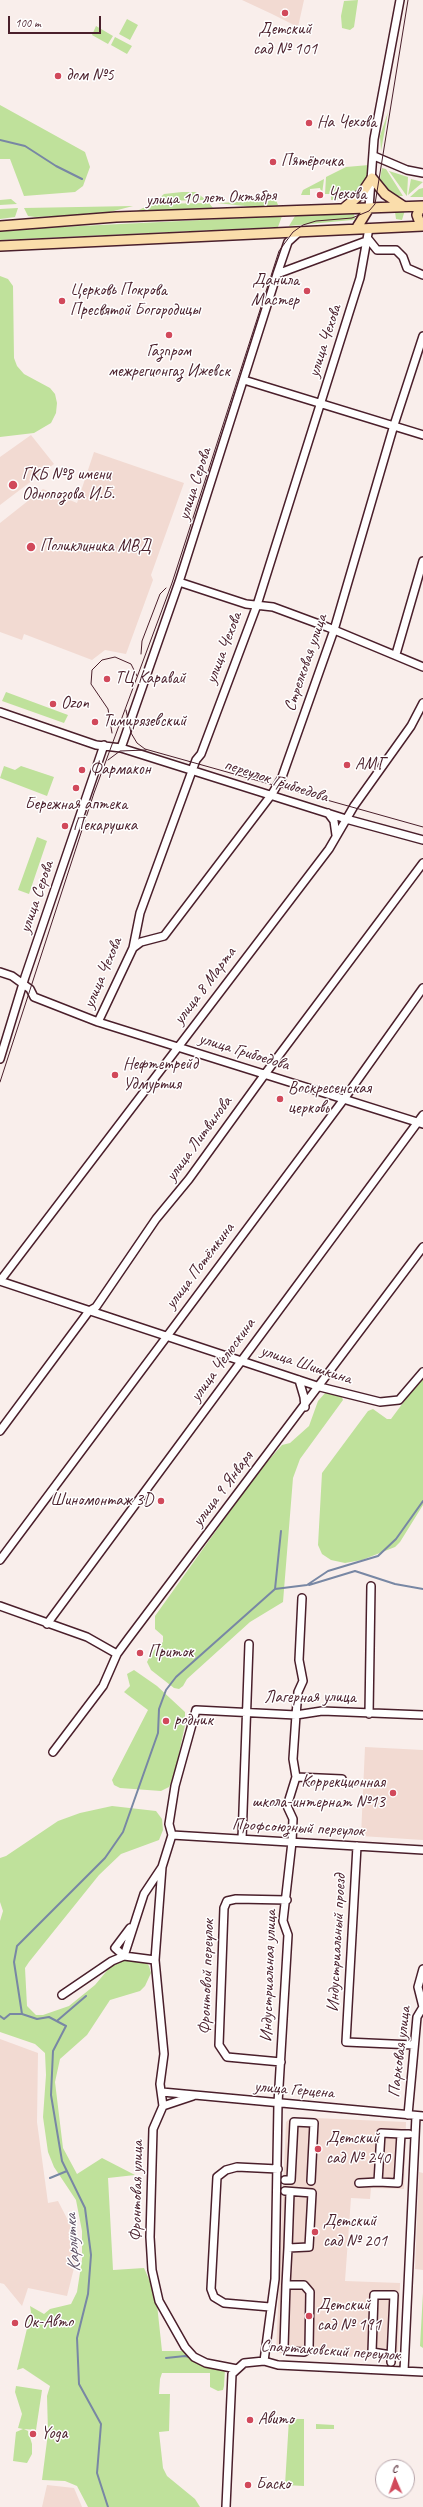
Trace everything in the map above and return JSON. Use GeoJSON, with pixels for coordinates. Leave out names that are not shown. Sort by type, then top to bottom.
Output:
{"type":"FeatureCollection","features":[{"type":"Feature","properties":{"kind":"main road"},"geometry":{"type":"LineString","coordinates":[[342,209],[362,193],[372,178],[385,194],[403,206]]}},
{"type":"Feature","properties":{"kind":"main road","name":"улица 10 лет Октября"},"geometry":{"type":"LineString","coordinates":[[0,226],[116,217],[403,206],[423,207]]}},
{"type":"Feature","properties":{"kind":"main road"},"geometry":{"type":"LineString","coordinates":[[0,246],[422,226],[417,215],[419,210],[423,207]]}},
{"type":"Feature","properties":{"kind":"main road"},"geometry":{"type":"LineString","coordinates":[[356,229],[369,208]]}},
{"type":"Feature","properties":{"kind":"street"},"geometry":{"type":"LineString","coordinates":[[369,208],[374,156],[374,139],[400,0]]}},
{"type":"Feature","properties":{"kind":"street"},"geometry":{"type":"LineString","coordinates":[[374,156],[407,170],[423,173]]}},
{"type":"Feature","properties":{"kind":"street","name":"улица Чехова"},"geometry":{"type":"LineString","coordinates":[[98,1022],[133,948],[140,913],[192,770],[196,760],[201,754],[257,604],[360,278],[369,240],[369,228]]}},
{"type":"Feature","properties":{"kind":"street","name":"улица Серова"},"geometry":{"type":"LineString","coordinates":[[121,748],[178,582],[288,242],[299,232]]}},
{"type":"Feature","properties":{"kind":"street"},"geometry":{"type":"LineString","coordinates":[[277,274],[369,240],[378,250],[396,250],[403,257],[408,268],[413,272],[423,275]]}},
{"type":"Feature","properties":{"kind":"street","name":"Стрелковая улица"},"geometry":{"type":"LineString","coordinates":[[133,948],[141,942],[164,936],[272,794],[282,777],[334,630],[394,425],[423,336]]}},
{"type":"Feature","properties":{"kind":"street"},"geometry":{"type":"LineString","coordinates":[[244,380],[423,435]]}},
{"type":"Feature","properties":{"kind":"street"},"geometry":{"type":"LineString","coordinates":[[396,654],[423,561]]}},
{"type":"Feature","properties":{"kind":"street"},"geometry":{"type":"LineString","coordinates":[[178,582],[246,604],[257,604],[273,607],[396,654],[423,667]]}},
{"type":"Feature","properties":{"kind":"street","name":"улица 8 Марта"},"geometry":{"type":"LineString","coordinates":[[0,1281],[329,849],[340,828],[410,726],[423,703]]}},
{"type":"Feature","properties":{"kind":"street","name":"переулок Грибоедова"},"geometry":{"type":"LineString","coordinates":[[0,712],[96,745],[121,748],[272,794],[346,819],[423,840]]}},
{"type":"Feature","properties":{"kind":"street","name":"улица Серова"},"geometry":{"type":"LineString","coordinates":[[0,1059],[23,985],[104,745]]}},
{"type":"Feature","properties":{"kind":"street"},"geometry":{"type":"LineString","coordinates":[[327,812],[334,822],[336,835]]}},
{"type":"Feature","properties":{"kind":"street"},"geometry":{"type":"LineString","coordinates":[[340,828],[361,823]]}},
{"type":"Feature","properties":{"kind":"street","name":"улица Литвинова"},"geometry":{"type":"LineString","coordinates":[[0,1431],[89,1311],[96,1307],[156,1220],[189,1179],[265,1074],[423,863]]}},
{"type":"Feature","properties":{"kind":"street"},"geometry":{"type":"LineString","coordinates":[[0,972],[12,976],[23,985]]}},
{"type":"Feature","properties":{"kind":"street","name":"улица Грибоедова"},"geometry":{"type":"LineString","coordinates":[[23,985],[30,989],[34,997],[98,1022],[420,1123]]}},
{"type":"Feature","properties":{"kind":"street","name":"улица Потёмкина"},"geometry":{"type":"LineString","coordinates":[[0,1560],[344,1099],[423,988]]}},
{"type":"Feature","properties":{"kind":"street","name":"улица Челюскина"},"geometry":{"type":"LineString","coordinates":[[47,1624],[242,1360],[420,1123],[423,1114]]}},
{"type":"Feature","properties":{"kind":"street","name":"улица 9 Января"},"geometry":{"type":"LineString","coordinates":[[53,1752],[103,1686],[112,1671],[117,1654],[305,1407],[423,1247]]}},
{"type":"Feature","properties":{"kind":"street","name":"улица Шишкина"},"geometry":{"type":"LineString","coordinates":[[0,1281],[320,1387],[380,1402],[399,1400],[423,1372]]}},
{"type":"Feature","properties":{"kind":"street"},"geometry":{"type":"LineString","coordinates":[[299,1380],[305,1407]]}},
{"type":"Feature","properties":{"kind":"street"},"geometry":{"type":"LineString","coordinates":[[369,1714],[371,1586]]}},
{"type":"Feature","properties":{"kind":"street","name":"Индустриальная улица"},"geometry":{"type":"LineString","coordinates":[[264,2361],[270,2307],[275,2279],[278,2103],[288,1935],[283,1921],[287,1900],[292,1842],[292,1819],[287,1806],[296,1777],[293,1759],[296,1716],[298,1692],[303,1681],[299,1660],[302,1598]]}},
{"type":"Feature","properties":{"kind":"street"},"geometry":{"type":"LineString","coordinates":[[0,1606],[47,1624],[87,1636],[117,1654]]}},
{"type":"Feature","properties":{"kind":"street"},"geometry":{"type":"LineString","coordinates":[[242,1839],[245,1713],[249,1644]]}},
{"type":"Feature","properties":{"kind":"street","name":"Лагерная улица"},"geometry":{"type":"LineString","coordinates":[[172,1835],[169,1824],[175,1786],[196,1710],[296,1716],[322,1711],[423,1715]]}},
{"type":"Feature","properties":{"kind":"street"},"geometry":{"type":"LineString","coordinates":[[296,1777],[342,1779]]}},
{"type":"Feature","properties":{"kind":"street","name":"Профсоюзный переулок"},"geometry":{"type":"LineString","coordinates":[[172,1835],[423,1850]]}},
{"type":"Feature","properties":{"kind":"street","name":"Фронтовая улица"},"geometry":{"type":"LineString","coordinates":[[172,1835],[162,1867],[155,1960],[155,1977],[164,2036],[160,2084],[163,2106],[153,2128],[150,2237],[152,2270],[159,2300],[185,2347],[194,2357],[218,2367],[237,2369]]}},
{"type":"Feature","properties":{"kind":"street","name":"Индустриальный проезд"},"geometry":{"type":"LineString","coordinates":[[357,1846],[346,2042],[414,2045]]}},
{"type":"Feature","properties":{"kind":"street"},"geometry":{"type":"LineString","coordinates":[[124,1956],[133,1924],[144,1894],[162,1867]]}},
{"type":"Feature","properties":{"kind":"street","name":"Фронтовой переулок"},"geometry":{"type":"LineString","coordinates":[[281,2062],[227,2057],[219,2045],[224,1908],[227,1901],[236,1899],[287,1900]]}},
{"type":"Feature","properties":{"kind":"street"},"geometry":{"type":"LineString","coordinates":[[62,1994],[112,1961],[124,1956],[155,1960]]}},
{"type":"Feature","properties":{"kind":"street","name":"Парковая улица"},"geometry":{"type":"LineString","coordinates":[[408,2115],[416,2017],[423,2007],[418,1987],[423,1969]]}},
{"type":"Feature","properties":{"kind":"street","name":"улица Герцена"},"geometry":{"type":"LineString","coordinates":[[162,2092],[420,2116]]}},
{"type":"Feature","properties":{"kind":"street"},"geometry":{"type":"LineString","coordinates":[[163,2106],[195,2096]]}},
{"type":"Feature","properties":{"kind":"street","name":"Парковая улица"},"geometry":{"type":"LineString","coordinates":[[404,2371],[408,2271],[420,2116]]}},
{"type":"Feature","properties":{"kind":"street"},"geometry":{"type":"LineString","coordinates":[[285,2180],[291,2180],[294,2122],[315,2119],[311,2181]]}},
{"type":"Feature","properties":{"kind":"street"},"geometry":{"type":"LineString","coordinates":[[378,2182],[381,2133],[409,2134]]}},
{"type":"Feature","properties":{"kind":"street"},"geometry":{"type":"LineString","coordinates":[[359,2183],[398,2183],[401,2134]]}},
{"type":"Feature","properties":{"kind":"street"},"geometry":{"type":"LineString","coordinates":[[270,2307],[224,2303],[214,2297],[211,2289],[217,2177],[226,2170],[237,2167],[278,2169]]}},
{"type":"Feature","properties":{"kind":"street"},"geometry":{"type":"LineString","coordinates":[[286,2285],[304,2285],[310,2292],[309,2348],[304,2352],[287,2351],[284,2347],[286,2285],[288,2248],[287,2191],[312,2193],[310,2245],[306,2248],[288,2248]]}},
{"type":"Feature","properties":{"kind":"street"},"geometry":{"type":"LineString","coordinates":[[374,2295],[394,2295],[391,2359],[372,2352],[374,2295]]}},
{"type":"Feature","properties":{"kind":"street","name":"Спартаковский переулок"},"geometry":{"type":"LineString","coordinates":[[237,2369],[244,2363],[264,2361],[278,2365],[423,2372]]}},
{"type":"Feature","properties":{"kind":"street"},"geometry":{"type":"LineString","coordinates":[[226,2507],[232,2374],[237,2369]]}},
{"type":"Feature","properties":{"kind":"shaded area","name":"Детский сад № 101"},"geometry":{"type":"Polygon","coordinates":[[[242,0],[304,0],[298,27],[272,14],[242,0]]]}},
{"type":"Feature","properties":{"kind":"shaded area","name":"ГКБ №8 имени Однопозова И.Б."},"geometry":{"type":"Polygon","coordinates":[[[31,435],[54,464],[0,505],[0,457],[31,435]]]}},
{"type":"Feature","properties":{"kind":"shaded area"},"geometry":{"type":"Polygon","coordinates":[[[94,452],[184,483],[151,575],[153,580],[126,654],[105,650],[92,660],[24,634],[22,640],[0,632],[0,523],[43,489],[77,503],[94,452]]]}},
{"type":"Feature","properties":{"kind":"shaded area","name":"Коррекционная школа-интернат №13"},"geometry":{"type":"Polygon","coordinates":[[[365,1747],[423,1750],[423,1840],[361,1836],[365,1747]]]}},
{"type":"Feature","properties":{"kind":"shaded area"},"geometry":{"type":"Polygon","coordinates":[[[0,2039],[38,2053],[37,2122],[48,2203],[58,2201],[74,2232],[75,2264],[67,2296],[28,2288],[22,2306],[4,2284],[0,2283],[0,2039]]]}},
{"type":"Feature","properties":{"kind":"shaded area"},"geometry":{"type":"Polygon","coordinates":[[[292,2117],[406,2122],[404,2189],[371,2188],[370,2199],[351,2198],[345,2281],[400,2283],[398,2359],[276,2353],[286,2122],[292,2117]]]}},
{"type":"Feature","properties":{"kind":"shaded area"},"geometry":{"type":"Polygon","coordinates":[[[419,2172],[423,2173],[423,2270],[415,2269],[419,2172]]]}},
{"type":"Feature","properties":{"kind":"shaded area"},"geometry":{"type":"Polygon","coordinates":[[[47,2485],[74,2488],[82,2507],[42,2507],[47,2485]]]}},
{"type":"Feature","properties":{"kind":"green space"},"geometry":{"type":"Polygon","coordinates":[[[358,0],[354,27],[350,30],[342,28],[341,16],[344,1],[358,0]]]}},
{"type":"Feature","properties":{"kind":"green space"},"geometry":{"type":"Polygon","coordinates":[[[127,19],[138,25],[130,40],[119,34],[127,19]]]}},
{"type":"Feature","properties":{"kind":"green space"},"geometry":{"type":"Polygon","coordinates":[[[96,26],[113,36],[108,44],[92,35],[96,26]]]}},
{"type":"Feature","properties":{"kind":"green space"},"geometry":{"type":"Polygon","coordinates":[[[115,37],[132,46],[127,54],[111,45],[115,37]]]}},
{"type":"Feature","properties":{"kind":"green space"},"geometry":{"type":"Polygon","coordinates":[[[0,105],[85,152],[90,167],[83,186],[75,192],[24,196],[10,159],[0,159],[0,105]]]}},
{"type":"Feature","properties":{"kind":"green space"},"geometry":{"type":"Polygon","coordinates":[[[388,112],[381,151],[380,136],[388,112]]]}},
{"type":"Feature","properties":{"kind":"green space"},"geometry":{"type":"Polygon","coordinates":[[[369,165],[366,180],[356,192],[336,200],[331,200],[331,194],[325,194],[326,177],[346,167],[369,165]]]}},
{"type":"Feature","properties":{"kind":"green space"},"geometry":{"type":"Polygon","coordinates":[[[382,168],[386,169],[403,196],[396,196],[379,184],[382,168]]]}},
{"type":"Feature","properties":{"kind":"green space"},"geometry":{"type":"Polygon","coordinates":[[[389,171],[408,177],[407,196],[406,195],[389,171]]]}},
{"type":"Feature","properties":{"kind":"green space"},"geometry":{"type":"Polygon","coordinates":[[[324,179],[322,194],[320,188],[310,189],[310,195],[301,195],[303,190],[324,179]]]}},
{"type":"Feature","properties":{"kind":"green space"},"geometry":{"type":"Polygon","coordinates":[[[411,179],[423,182],[408,195],[411,179]]]}},
{"type":"Feature","properties":{"kind":"green space"},"geometry":{"type":"Polygon","coordinates":[[[423,188],[423,197],[410,197],[419,189],[423,188]]]}},
{"type":"Feature","properties":{"kind":"green space"},"geometry":{"type":"Polygon","coordinates":[[[196,192],[206,200],[156,201],[164,194],[196,192]]]}},
{"type":"Feature","properties":{"kind":"green space"},"geometry":{"type":"Polygon","coordinates":[[[11,199],[17,204],[0,205],[0,200],[11,199]]]}},
{"type":"Feature","properties":{"kind":"green space"},"geometry":{"type":"Polygon","coordinates":[[[276,200],[278,205],[254,207],[217,203],[276,200]]]}},
{"type":"Feature","properties":{"kind":"green space"},"geometry":{"type":"Polygon","coordinates":[[[209,203],[213,208],[135,212],[151,204],[209,203]]]}},
{"type":"Feature","properties":{"kind":"green space"},"geometry":{"type":"Polygon","coordinates":[[[133,206],[102,214],[35,217],[28,216],[24,208],[133,206]]]}},
{"type":"Feature","properties":{"kind":"green space"},"geometry":{"type":"Polygon","coordinates":[[[18,208],[15,217],[0,219],[0,209],[18,208]]]}},
{"type":"Feature","properties":{"kind":"green space"},"geometry":{"type":"Polygon","coordinates":[[[405,210],[402,220],[396,219],[395,212],[405,210]]]}},
{"type":"Feature","properties":{"kind":"green space"},"geometry":{"type":"Polygon","coordinates":[[[354,214],[355,219],[352,220],[289,226],[295,216],[354,214]]]}},
{"type":"Feature","properties":{"kind":"green space"},"geometry":{"type":"Polygon","coordinates":[[[282,216],[278,227],[0,240],[0,230],[282,216]]]}},
{"type":"Feature","properties":{"kind":"green space"},"geometry":{"type":"Polygon","coordinates":[[[0,276],[8,279],[13,286],[14,358],[17,366],[24,374],[50,388],[55,394],[57,403],[56,413],[51,423],[34,433],[0,437],[0,276]]]}},
{"type":"Feature","properties":{"kind":"green space"},"geometry":{"type":"Polygon","coordinates":[[[6,692],[68,715],[64,723],[2,701],[6,692]]]}},
{"type":"Feature","properties":{"kind":"green space"},"geometry":{"type":"Polygon","coordinates":[[[4,766],[15,770],[21,766],[54,777],[47,796],[0,778],[4,766]]]}},
{"type":"Feature","properties":{"kind":"green space"},"geometry":{"type":"Polygon","coordinates":[[[37,837],[47,841],[29,894],[18,890],[37,837]]]}},
{"type":"Feature","properties":{"kind":"green space"},"geometry":{"type":"Polygon","coordinates":[[[423,1376],[423,1505],[400,1542],[395,1547],[362,1560],[345,1563],[331,1560],[322,1554],[318,1545],[322,1473],[368,1411],[373,1409],[387,1419],[391,1419],[423,1376]]]}},
{"type":"Feature","properties":{"kind":"green space"},"geometry":{"type":"Polygon","coordinates":[[[326,1392],[341,1395],[343,1400],[300,1459],[293,1478],[283,1602],[250,1622],[187,1679],[183,1686],[179,1689],[174,1688],[151,1670],[147,1662],[152,1652],[163,1642],[163,1636],[155,1629],[155,1616],[258,1472],[282,1445],[290,1443],[309,1426],[318,1401],[326,1392]]]}},
{"type":"Feature","properties":{"kind":"green space"},"geometry":{"type":"Polygon","coordinates":[[[134,1670],[157,1686],[185,1712],[185,1725],[174,1777],[169,1787],[161,1791],[120,1788],[114,1785],[112,1780],[148,1710],[124,1692],[130,1686],[127,1674],[134,1670]]]}},
{"type":"Feature","properties":{"kind":"green space"},"geometry":{"type":"Polygon","coordinates":[[[112,1806],[156,1811],[162,1819],[163,1830],[159,1840],[121,1854],[99,1875],[29,1962],[25,1968],[27,2006],[36,2015],[43,2015],[69,2006],[95,1985],[110,1967],[129,1957],[144,1960],[149,1966],[151,1973],[145,1986],[140,1991],[110,2000],[87,2035],[60,2059],[55,2082],[63,2148],[77,2174],[102,2158],[135,2175],[108,2178],[113,2270],[144,2268],[156,2295],[162,2351],[187,2351],[225,2369],[223,2390],[218,2391],[210,2387],[210,2373],[162,2373],[160,2379],[159,2394],[170,2394],[169,2431],[159,2432],[163,2468],[167,2476],[195,2499],[200,2507],[88,2507],[77,2486],[65,2481],[42,2480],[48,2433],[47,2396],[50,2386],[23,2368],[17,2370],[31,2312],[30,2306],[44,2314],[50,2309],[71,2304],[77,2292],[82,2260],[82,2231],[76,2200],[54,2167],[48,2152],[43,2117],[46,2075],[45,2053],[35,2044],[0,2032],[0,1921],[3,1911],[0,1902],[0,1858],[6,1856],[58,1821],[80,1813],[112,1806]]]}},
{"type":"Feature","properties":{"kind":"green space"},"geometry":{"type":"Polygon","coordinates":[[[423,2293],[423,2348],[420,2346],[423,2293]]]}},
{"type":"Feature","properties":{"kind":"green space"},"geometry":{"type":"Polygon","coordinates":[[[16,2386],[42,2390],[36,2430],[24,2429],[28,2431],[32,2444],[32,2454],[27,2463],[13,2461],[16,2432],[23,2429],[18,2428],[22,2414],[15,2392],[16,2386]]]}},
{"type":"Feature","properties":{"kind":"green space"},"geometry":{"type":"Polygon","coordinates":[[[289,2419],[304,2419],[304,2486],[285,2485],[289,2419]]]}},
{"type":"Feature","properties":{"kind":"green space"},"geometry":{"type":"Polygon","coordinates":[[[316,2424],[334,2425],[334,2429],[316,2429],[316,2424]]]}},
{"type":"Feature","properties":{"kind":"waterway"},"geometry":{"type":"LineString","coordinates":[[0,140],[25,146],[56,166],[82,179]]}},
{"type":"Feature","properties":{"kind":"waterway"},"geometry":{"type":"LineString","coordinates":[[22,2014],[14,1962],[17,1946],[105,1858],[123,1832],[158,1733],[159,1709],[166,1690],[176,1677],[275,1589],[307,1585],[328,1571],[378,1556],[396,1539],[423,1501]]}},
{"type":"Feature","properties":{"kind":"waterway"},"geometry":{"type":"LineString","coordinates":[[275,1589],[281,1531]]}},
{"type":"Feature","properties":{"kind":"waterway"},"geometry":{"type":"LineString","coordinates":[[309,1585],[355,1571],[395,1584],[423,1589]]}},
{"type":"Feature","properties":{"kind":"waterway"},"geometry":{"type":"LineString","coordinates":[[58,2020],[86,1996]]}},
{"type":"Feature","properties":{"kind":"waterway","name":"Карлутка"},"geometry":{"type":"LineString","coordinates":[[0,2016],[4,2019],[10,2014],[22,2014],[37,2019],[49,2017],[66,2026],[53,2051],[51,2095],[62,2161],[85,2208],[91,2255],[88,2294],[77,2338],[79,2384],[101,2424],[97,2473],[108,2507]]}},
{"type":"Feature","properties":{"kind":"waterway"},"geometry":{"type":"LineString","coordinates":[[50,2178],[67,2171]]}},
{"type":"Feature","properties":{"kind":"waterway"},"geometry":{"type":"LineString","coordinates":[[166,2358],[185,2356],[193,2358]]}},
{"type":"Feature","properties":{"kind":"tram line"},"geometry":{"type":"LineString","coordinates":[[0,1082],[94,793],[172,583],[279,251],[293,232],[303,225],[316,221],[352,218],[369,211],[375,204],[408,0]]}},
{"type":"Feature","properties":{"kind":"tram line"},"geometry":{"type":"LineString","coordinates":[[141,654],[142,641],[160,594],[166,588]]}},
{"type":"Feature","properties":{"kind":"tram line"},"geometry":{"type":"LineString","coordinates":[[112,733],[108,709],[91,684],[92,670],[102,660],[115,657],[131,664],[137,676]]}},
{"type":"Feature","properties":{"kind":"tram line"},"geometry":{"type":"LineString","coordinates":[[126,710],[131,733],[137,743],[145,749],[423,827]]}},
{"type":"Feature","properties":{"kind":"tram line"},"geometry":{"type":"LineString","coordinates":[[108,760],[120,751],[146,750]]}},
{"type":"Feature","properties":{"kind":"place","name":"Детский сад № 101"},"geometry":{"type":"Point","coordinates":[285,13]}},
{"type":"Feature","properties":{"kind":"place","name":"дом №5"},"geometry":{"type":"Point","coordinates":[58,76]}},
{"type":"Feature","properties":{"kind":"place","name":"На Чехова"},"geometry":{"type":"Point","coordinates":[309,123]}},
{"type":"Feature","properties":{"kind":"place","name":"Пятёрочка"},"geometry":{"type":"Point","coordinates":[273,162]}},
{"type":"Feature","properties":{"kind":"place","name":"Чехова"},"geometry":{"type":"Point","coordinates":[320,195]}},
{"type":"Feature","properties":{"kind":"place","name":"Данила Мастер"},"geometry":{"type":"Point","coordinates":[307,291]}},
{"type":"Feature","properties":{"kind":"place","name":"Церковь Покрова Пресвятой Богородицы"},"geometry":{"type":"Point","coordinates":[62,301]}},
{"type":"Feature","properties":{"kind":"place","name":"Газпром межрегионгаз Ижевск"},"geometry":{"type":"Point","coordinates":[169,335]}},
{"type":"Feature","properties":{"kind":"place","name":"ГКБ №8 имени Однопозова И.Б."},"geometry":{"type":"Point","coordinates":[13,485]}},
{"type":"Feature","properties":{"kind":"place","name":"Поликлиника МВД"},"geometry":{"type":"Point","coordinates":[31,547]}},
{"type":"Feature","properties":{"kind":"place","name":"ТЦ Каравай"},"geometry":{"type":"Point","coordinates":[107,679]}},
{"type":"Feature","properties":{"kind":"place","name":"Ozon"},"geometry":{"type":"Point","coordinates":[53,704]}},
{"type":"Feature","properties":{"kind":"place","name":"Тимирязевский"},"geometry":{"type":"Point","coordinates":[95,722]}},
{"type":"Feature","properties":{"kind":"place","name":"АМГ"},"geometry":{"type":"Point","coordinates":[347,765]}},
{"type":"Feature","properties":{"kind":"place","name":"Фармакон"},"geometry":{"type":"Point","coordinates":[82,770]}},
{"type":"Feature","properties":{"kind":"place","name":"Бережная аптека"},"geometry":{"type":"Point","coordinates":[76,788]}},
{"type":"Feature","properties":{"kind":"place","name":"Пекарушка"},"geometry":{"type":"Point","coordinates":[65,826]}},
{"type":"Feature","properties":{"kind":"place","name":"Нефтетрейд Удмуртия"},"geometry":{"type":"Point","coordinates":[115,1075]}},
{"type":"Feature","properties":{"kind":"place","name":"Воскресенская церковь"},"geometry":{"type":"Point","coordinates":[280,1099]}},
{"type":"Feature","properties":{"kind":"place","name":"Шиномонтаж 3D"},"geometry":{"type":"Point","coordinates":[161,1501]}},
{"type":"Feature","properties":{"kind":"place","name":"Приток"},"geometry":{"type":"Point","coordinates":[140,1653]}},
{"type":"Feature","properties":{"kind":"place","name":"родник"},"geometry":{"type":"Point","coordinates":[166,1721]}},
{"type":"Feature","properties":{"kind":"place","name":"Коррекционная школа-интернат №13"},"geometry":{"type":"Point","coordinates":[393,1793]}},
{"type":"Feature","properties":{"kind":"place","name":"Детский сад № 240"},"geometry":{"type":"Point","coordinates":[318,2149]}},
{"type":"Feature","properties":{"kind":"place","name":"Детский сад № 201"},"geometry":{"type":"Point","coordinates":[315,2232]}},
{"type":"Feature","properties":{"kind":"place","name":"Детский сад № 191"},"geometry":{"type":"Point","coordinates":[309,2316]}},
{"type":"Feature","properties":{"kind":"place","name":"Ок-Авто"},"geometry":{"type":"Point","coordinates":[15,2323]}},
{"type":"Feature","properties":{"kind":"place","name":"Авито"},"geometry":{"type":"Point","coordinates":[250,2420]}},
{"type":"Feature","properties":{"kind":"place","name":"Yoga"},"geometry":{"type":"Point","coordinates":[33,2434]}},
{"type":"Feature","properties":{"kind":"place","name":"Баско"},"geometry":{"type":"Point","coordinates":[248,2485]}}]}
